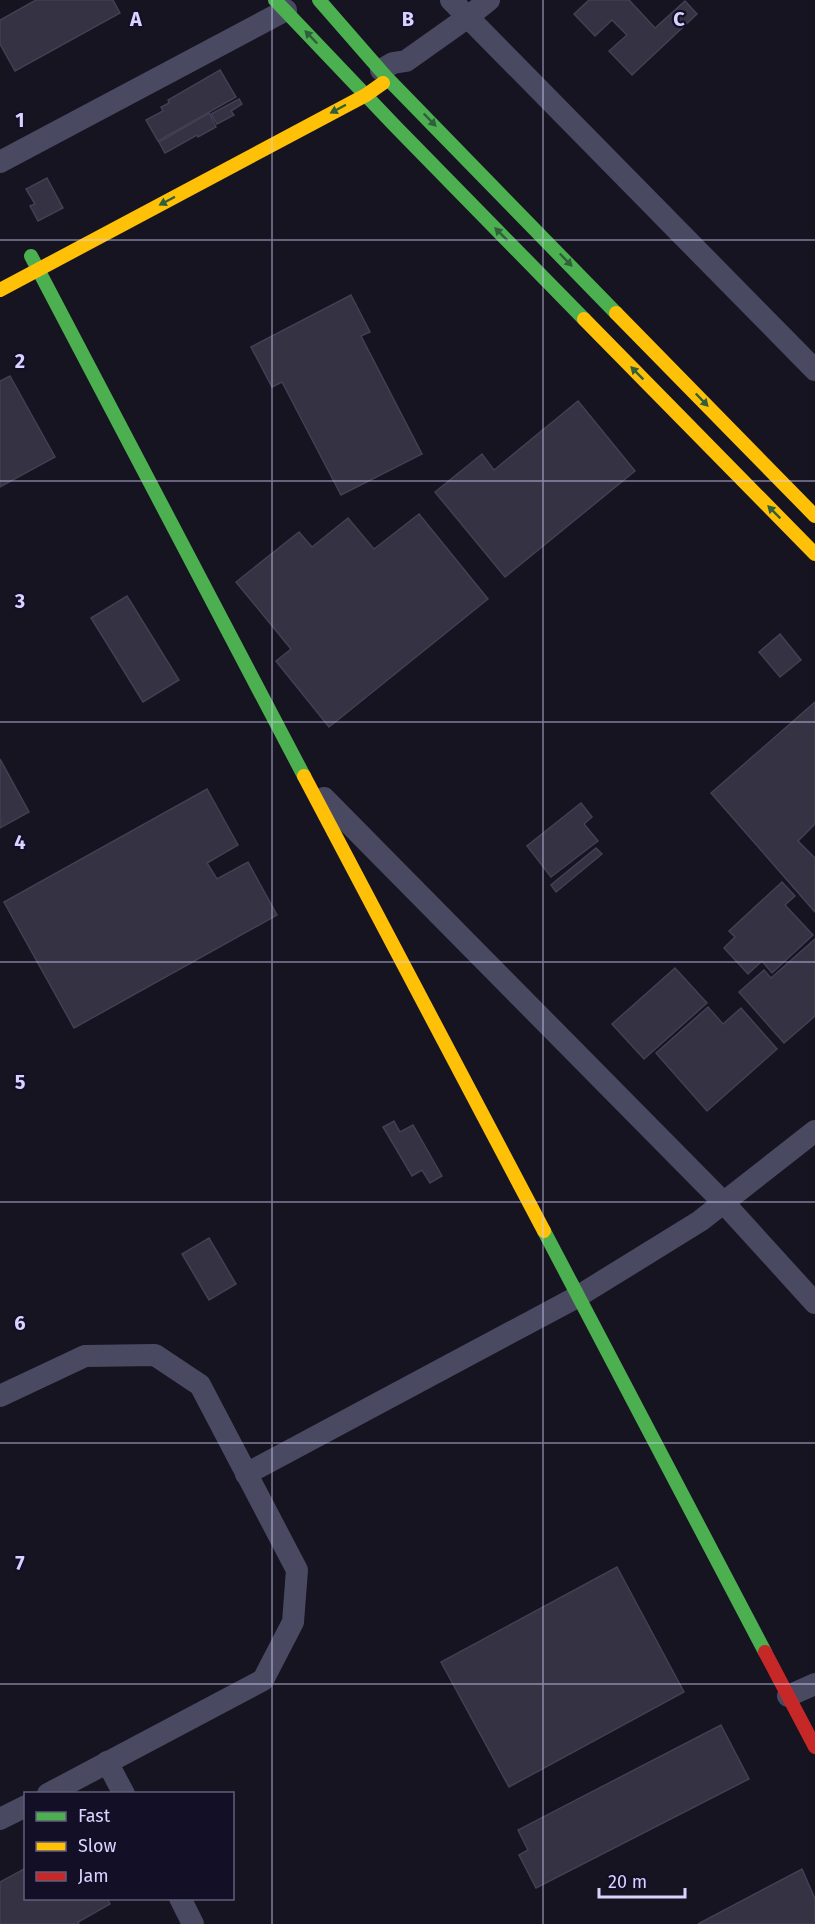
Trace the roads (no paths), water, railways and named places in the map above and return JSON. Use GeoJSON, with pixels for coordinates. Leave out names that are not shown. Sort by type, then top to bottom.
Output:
{"type":"FeatureCollection","features":[{"type":"Feature","properties":{"kind":"street"},"geometry":{"type":"LineString","coordinates":[[319,0],[385,75],[815,516]]}},
{"type":"Feature","properties":{"kind":"street"},"geometry":{"type":"LineString","coordinates":[[451,0],[815,370]]}},
{"type":"Feature","properties":{"kind":"street"},"geometry":{"type":"LineString","coordinates":[[0,291],[356,90],[385,75],[399,71],[406,61],[489,0]]}},
{"type":"Feature","properties":{"kind":"street"},"geometry":{"type":"LineString","coordinates":[[0,162],[280,5],[356,90],[395,126],[815,554]]}},
{"type":"Feature","properties":{"kind":"street"},"geometry":{"type":"LineString","coordinates":[[31,256],[815,1747]]}},
{"type":"Feature","properties":{"kind":"street"},"geometry":{"type":"LineString","coordinates":[[306,780],[724,1203],[815,1303]]}},
{"type":"Feature","properties":{"kind":"street"},"geometry":{"type":"LineString","coordinates":[[246,1474],[577,1297],[700,1221],[815,1131]]}},
{"type":"Feature","properties":{"kind":"street"},"geometry":{"type":"LineString","coordinates":[[0,1396],[85,1356],[155,1355],[200,1385],[297,1570],[293,1622],[263,1680],[52,1792]]}},
{"type":"Feature","properties":{"kind":"street"},"geometry":{"type":"LineString","coordinates":[[788,1696],[815,1684]]}},
{"type":"Feature","properties":{"kind":"street"},"geometry":{"type":"LineString","coordinates":[[107,1762],[123,1792]]}},
{"type":"Feature","properties":{"kind":"street"},"geometry":{"type":"LineString","coordinates":[[0,1819],[24,1807]]}},
{"type":"Feature","properties":{"kind":"street"},"geometry":{"type":"LineString","coordinates":[[181,1900],[193,1924]]}}]}
